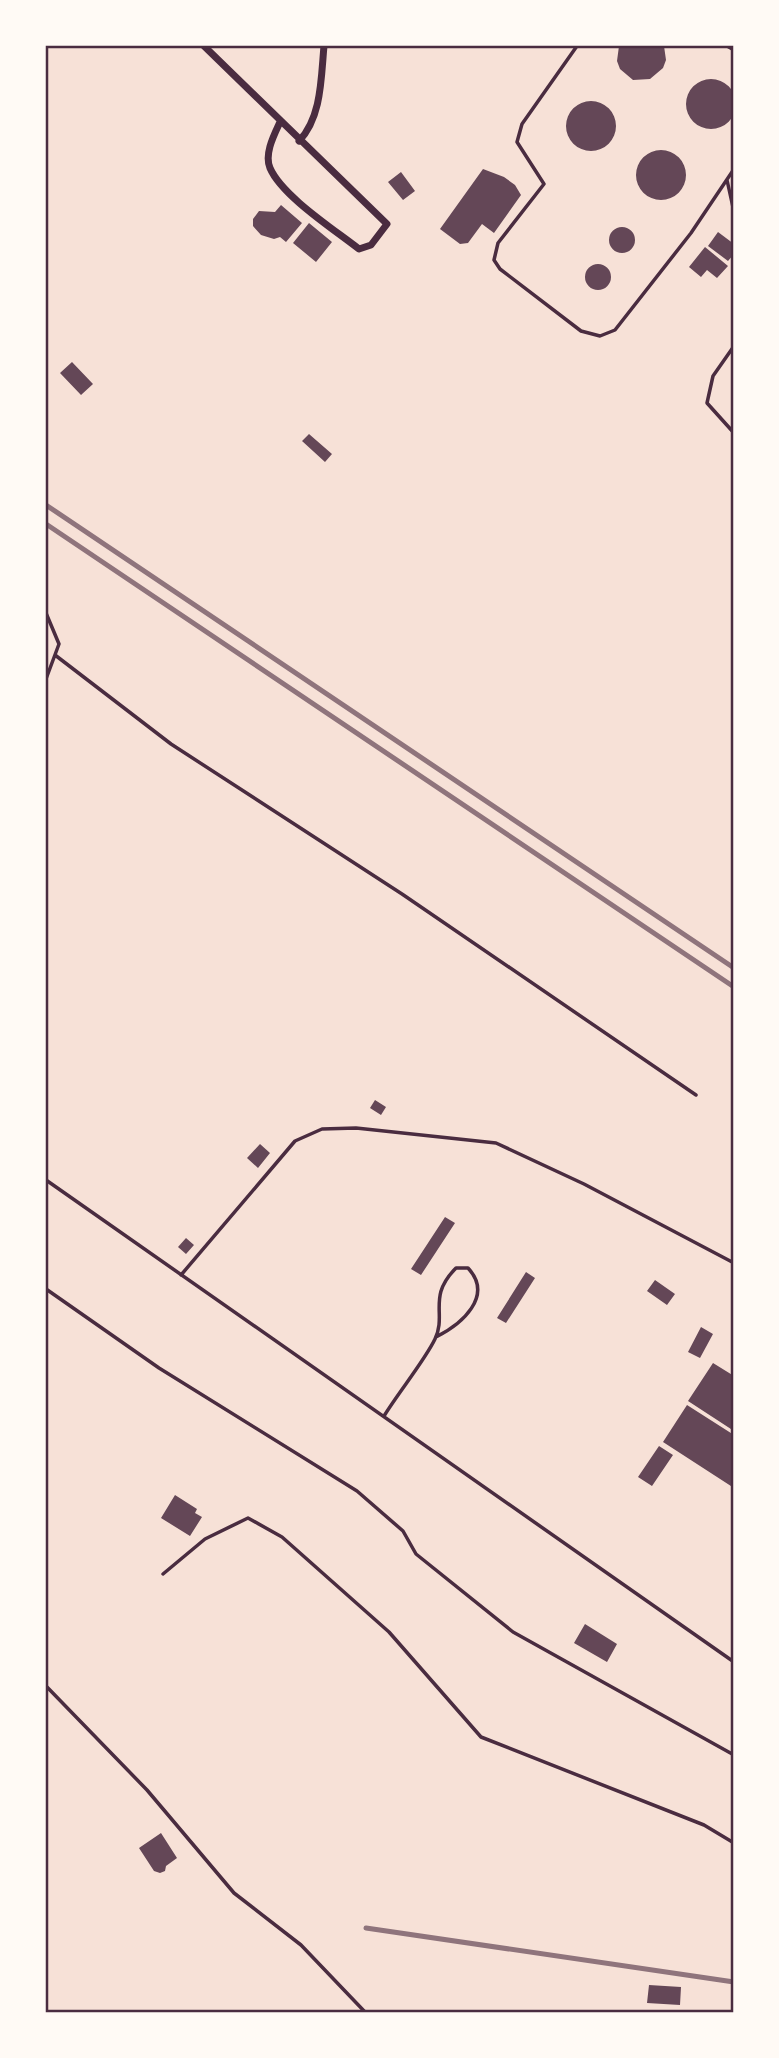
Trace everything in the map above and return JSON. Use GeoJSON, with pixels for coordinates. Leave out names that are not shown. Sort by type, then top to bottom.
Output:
{"type":"FeatureCollection","features":[{"type":"Feature","properties":{"kind":"street"},"geometry":{"type":"LineString","coordinates":[[204,46],[387,224],[371,245],[359,249],[281,185],[269,167],[270,145],[280,122]]}},
{"type":"Feature","properties":{"kind":"street"},"geometry":{"type":"LineString","coordinates":[[299,141],[310,130],[317,105],[324,46]]}},
{"type":"Feature","properties":{"kind":"lane"},"geometry":{"type":"LineString","coordinates":[[577,46],[522,124],[517,142],[544,184],[498,243],[494,260],[500,269],[581,331],[600,336],[615,330],[691,233],[733,169]]}},
{"type":"Feature","properties":{"kind":"lane"},"geometry":{"type":"LineString","coordinates":[[727,46],[733,50]]}},
{"type":"Feature","properties":{"kind":"lane"},"geometry":{"type":"LineString","coordinates":[[727,178],[733,212]]}},
{"type":"Feature","properties":{"kind":"lane"},"geometry":{"type":"LineString","coordinates":[[733,346],[713,376],[707,403],[733,433]]}},
{"type":"Feature","properties":{"kind":"lane"},"geometry":{"type":"LineString","coordinates":[[46,613],[60,644],[46,679]]}},
{"type":"Feature","properties":{"kind":"lane"},"geometry":{"type":"LineString","coordinates":[[55,655],[171,744],[402,894],[695,1095]]}},
{"type":"Feature","properties":{"kind":"lane"},"geometry":{"type":"LineString","coordinates":[[181,1275],[295,1141],[322,1129],[369,1129],[496,1143],[584,1184],[733,1263]]}},
{"type":"Feature","properties":{"kind":"lane"},"geometry":{"type":"LineString","coordinates":[[46,1181],[733,1662]]}},
{"type":"Feature","properties":{"kind":"lane"},"geometry":{"type":"LineString","coordinates":[[384,1416],[436,1337],[468,1316],[480,1291],[477,1277],[468,1268],[456,1268],[440,1290],[436,1337]]}},
{"type":"Feature","properties":{"kind":"lane"},"geometry":{"type":"LineString","coordinates":[[46,1289],[159,1368],[357,1491],[403,1531],[416,1553],[513,1632],[663,1713],[733,1755]]}},
{"type":"Feature","properties":{"kind":"lane"},"geometry":{"type":"LineString","coordinates":[[163,1574],[205,1539],[248,1518],[282,1537],[389,1632],[481,1737],[704,1825],[733,1843]]}},
{"type":"Feature","properties":{"kind":"lane"},"geometry":{"type":"LineString","coordinates":[[46,1686],[147,1790],[234,1893],[301,1945],[365,2012]]}},
{"type":"Feature","properties":{"kind":"building"},"geometry":{"type":"Polygon","coordinates":[[[619,46],[664,46],[666,60],[663,68],[650,79],[633,80],[620,69],[617,61],[619,46]]]}},
{"type":"Feature","properties":{"kind":"building"},"geometry":{"type":"Polygon","coordinates":[[[711,79],[728,87],[736,104],[728,121],[711,129],[694,121],[686,104],[694,87],[711,79]]]}},
{"type":"Feature","properties":{"kind":"building"},"geometry":{"type":"Polygon","coordinates":[[[591,101],[609,108],[616,126],[609,144],[591,151],[573,144],[566,126],[573,108],[591,101]]]}},
{"type":"Feature","properties":{"kind":"building"},"geometry":{"type":"Polygon","coordinates":[[[661,150],[678,158],[686,175],[678,192],[661,200],[644,192],[636,175],[644,158],[661,150]]]}},
{"type":"Feature","properties":{"kind":"building"},"geometry":{"type":"Polygon","coordinates":[[[483,169],[504,177],[515,185],[521,195],[494,233],[482,224],[468,243],[460,244],[440,229],[483,169]]]}},
{"type":"Feature","properties":{"kind":"building"},"geometry":{"type":"Polygon","coordinates":[[[401,172],[415,191],[403,200],[388,182],[401,172]]]}},
{"type":"Feature","properties":{"kind":"building"},"geometry":{"type":"Polygon","coordinates":[[[281,205],[302,223],[286,242],[280,237],[274,239],[261,235],[253,226],[253,219],[259,211],[275,212],[281,205]]]}},
{"type":"Feature","properties":{"kind":"building"},"geometry":{"type":"Polygon","coordinates":[[[309,223],[332,242],[316,262],[293,243],[309,223]]]}},
{"type":"Feature","properties":{"kind":"building"},"geometry":{"type":"Polygon","coordinates":[[[622,227],[631,231],[635,240],[631,249],[622,253],[613,249],[609,240],[613,231],[622,227]]]}},
{"type":"Feature","properties":{"kind":"building"},"geometry":{"type":"Polygon","coordinates":[[[718,232],[734,244],[734,254],[728,261],[708,246],[718,232]]]}},
{"type":"Feature","properties":{"kind":"building"},"geometry":{"type":"Polygon","coordinates":[[[705,247],[728,266],[717,278],[707,270],[701,277],[689,267],[705,247]]]}},
{"type":"Feature","properties":{"kind":"building"},"geometry":{"type":"Polygon","coordinates":[[[598,264],[607,268],[611,277],[607,286],[598,290],[589,286],[585,277],[589,268],[598,264]]]}},
{"type":"Feature","properties":{"kind":"building"},"geometry":{"type":"Polygon","coordinates":[[[72,362],[93,384],[81,395],[60,373],[72,362]]]}},
{"type":"Feature","properties":{"kind":"building"},"geometry":{"type":"Polygon","coordinates":[[[309,434],[332,454],[325,462],[302,441],[309,434]]]}},
{"type":"Feature","properties":{"kind":"building"},"geometry":{"type":"Polygon","coordinates":[[[375,1100],[386,1107],[381,1115],[370,1108],[375,1100]]]}},
{"type":"Feature","properties":{"kind":"building"},"geometry":{"type":"Polygon","coordinates":[[[260,1144],[270,1153],[258,1168],[247,1158],[260,1144]]]}},
{"type":"Feature","properties":{"kind":"building"},"geometry":{"type":"Polygon","coordinates":[[[445,1217],[455,1223],[421,1275],[411,1269],[445,1217]]]}},
{"type":"Feature","properties":{"kind":"building"},"geometry":{"type":"Polygon","coordinates":[[[186,1238],[194,1245],[186,1254],[178,1247],[186,1238]]]}},
{"type":"Feature","properties":{"kind":"building"},"geometry":{"type":"Polygon","coordinates":[[[526,1272],[535,1278],[506,1323],[497,1318],[526,1272]]]}},
{"type":"Feature","properties":{"kind":"building"},"geometry":{"type":"Polygon","coordinates":[[[655,1280],[675,1294],[667,1305],[647,1291],[655,1280]]]}},
{"type":"Feature","properties":{"kind":"building"},"geometry":{"type":"Polygon","coordinates":[[[701,1327],[713,1334],[700,1358],[688,1352],[701,1327]]]}},
{"type":"Feature","properties":{"kind":"building"},"geometry":{"type":"Polygon","coordinates":[[[713,1363],[734,1376],[734,1431],[688,1401],[713,1363]]]}},
{"type":"Feature","properties":{"kind":"building"},"geometry":{"type":"Polygon","coordinates":[[[687,1405],[734,1435],[734,1488],[663,1442],[687,1405]]]}},
{"type":"Feature","properties":{"kind":"building"},"geometry":{"type":"Polygon","coordinates":[[[659,1446],[673,1455],[652,1486],[638,1477],[659,1446]]]}},
{"type":"Feature","properties":{"kind":"building"},"geometry":{"type":"Polygon","coordinates":[[[175,1495],[197,1509],[195,1513],[202,1517],[190,1536],[161,1518],[175,1495]]]}},
{"type":"Feature","properties":{"kind":"building"},"geometry":{"type":"Polygon","coordinates":[[[585,1624],[617,1644],[607,1662],[574,1643],[585,1624]]]}},
{"type":"Feature","properties":{"kind":"building"},"geometry":{"type":"Polygon","coordinates":[[[161,1833],[177,1858],[160,1873],[154,1871],[139,1848],[161,1833]]]}},
{"type":"Feature","properties":{"kind":"building"},"geometry":{"type":"Polygon","coordinates":[[[649,1985],[681,1987],[680,2005],[647,2003],[649,1985]]]}},
{"type":"Feature","properties":{"kind":"railway"},"geometry":{"type":"LineString","coordinates":[[46,505],[734,968]]}},
{"type":"Feature","properties":{"kind":"railway"},"geometry":{"type":"LineString","coordinates":[[46,524],[734,987]]}},
{"type":"Feature","properties":{"kind":"railway"},"geometry":{"type":"LineString","coordinates":[[366,1928],[734,1982]]}}]}
